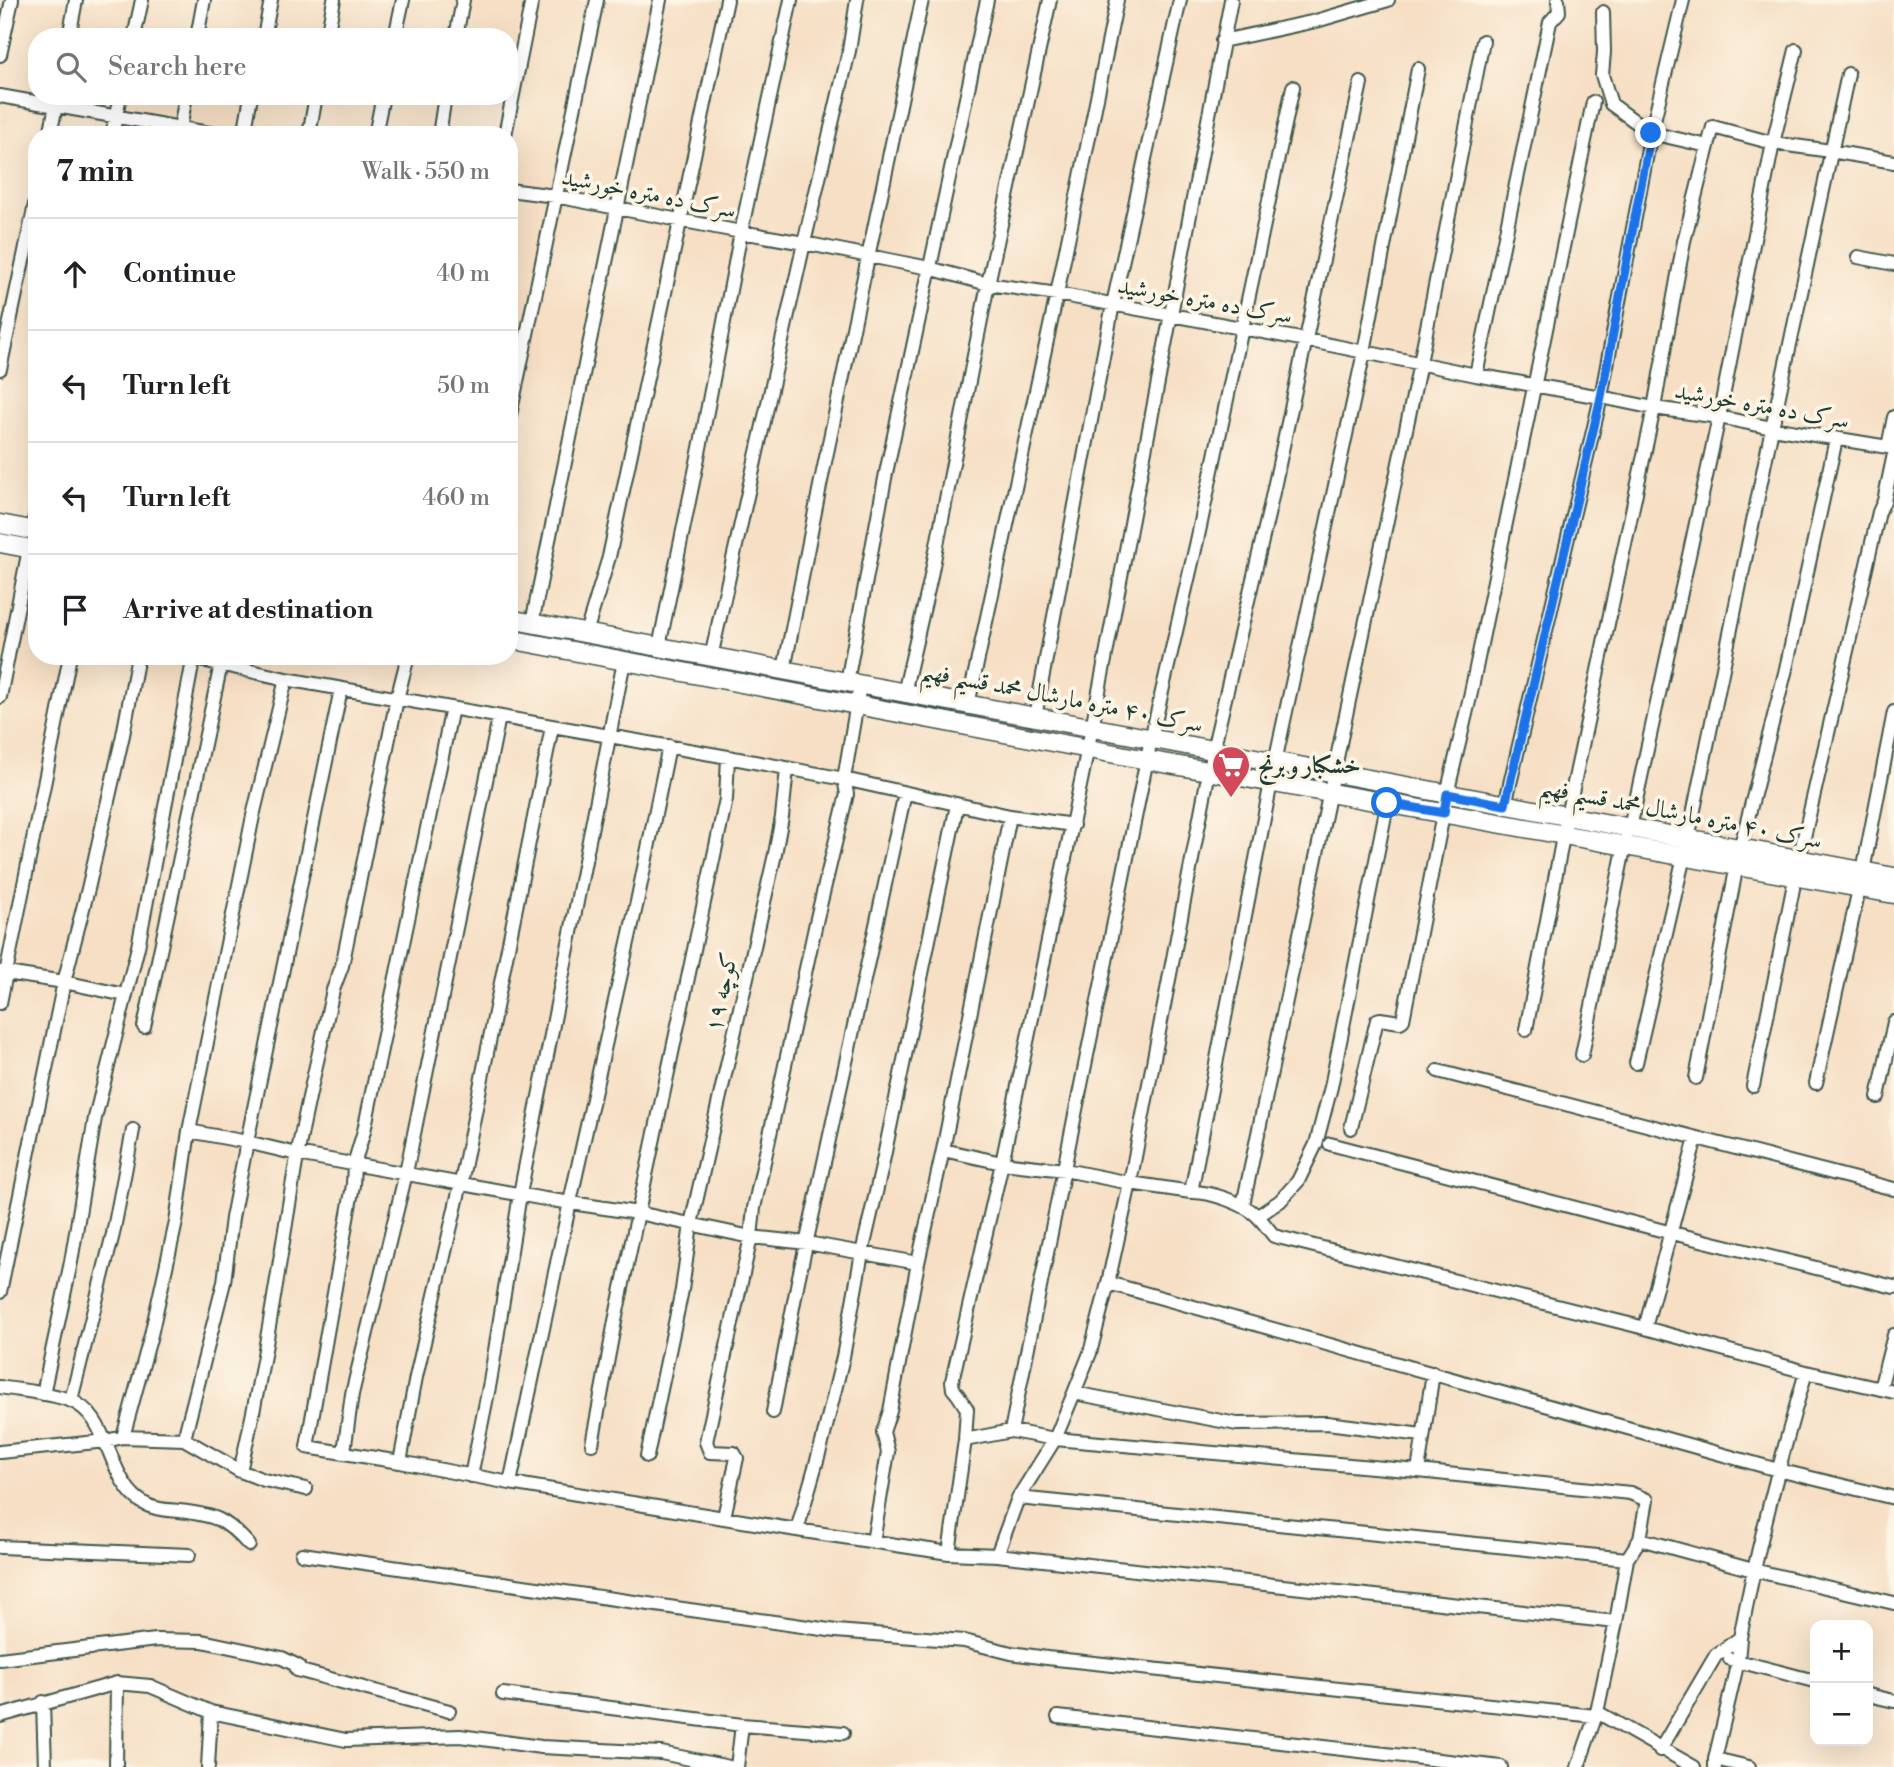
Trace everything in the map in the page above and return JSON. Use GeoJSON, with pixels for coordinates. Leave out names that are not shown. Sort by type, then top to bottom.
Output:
{"type":"FeatureCollection","features":[{"type":"Feature","properties":{"kind":"street"},"geometry":{"type":"LineString","coordinates":[[0,55],[12,0]]}},
{"type":"Feature","properties":{"kind":"street"},"geometry":{"type":"LineString","coordinates":[[71,28],[76,0]]}},
{"type":"Feature","properties":{"kind":"street"},"geometry":{"type":"LineString","coordinates":[[136,28],[142,0]]}},
{"type":"Feature","properties":{"kind":"street"},"geometry":{"type":"LineString","coordinates":[[199,28],[204,0]]}},
{"type":"Feature","properties":{"kind":"street"},"geometry":{"type":"LineString","coordinates":[[266,28],[271,0]]}},
{"type":"Feature","properties":{"kind":"street"},"geometry":{"type":"LineString","coordinates":[[329,28],[334,0]]}},
{"type":"Feature","properties":{"kind":"street"},"geometry":{"type":"LineString","coordinates":[[397,28],[403,0]]}},
{"type":"Feature","properties":{"kind":"street"},"geometry":{"type":"LineString","coordinates":[[458,28],[463,0]]}},
{"type":"Feature","properties":{"kind":"street"},"geometry":{"type":"LineString","coordinates":[[518,70],[532,0]]}},
{"type":"Feature","properties":{"kind":"street"},"geometry":{"type":"LineString","coordinates":[[518,376],[597,0]]}},
{"type":"Feature","properties":{"kind":"street"},"geometry":{"type":"LineString","coordinates":[[531,623],[660,0]]}},
{"type":"Feature","properties":{"kind":"street"},"geometry":{"type":"LineString","coordinates":[[586,634],[609,557],[727,0]]}},
{"type":"Feature","properties":{"kind":"street"},"geometry":{"type":"LineString","coordinates":[[659,647],[741,232],[791,0]]}},
{"type":"Feature","properties":{"kind":"street"},"geometry":{"type":"LineString","coordinates":[[711,657],[849,51],[857,0]]}},
{"type":"Feature","properties":{"kind":"street"},"geometry":{"type":"LineString","coordinates":[[784,670],[922,0]]}},
{"type":"Feature","properties":{"kind":"street"},"geometry":{"type":"LineString","coordinates":[[724,1517],[737,1458],[734,1453],[710,1452],[706,1442],[751,1237],[754,1208],[771,1129],[847,794],[844,779],[857,705],[854,683],[886,472],[987,0]]}},
{"type":"Feature","properties":{"kind":"street"},"geometry":{"type":"LineString","coordinates":[[904,692],[930,581],[988,284],[1050,0]]}},
{"type":"Feature","properties":{"kind":"street"},"geometry":{"type":"LineString","coordinates":[[968,705],[1117,0]]}},
{"type":"Feature","properties":{"kind":"street"},"geometry":{"type":"LineString","coordinates":[[1035,717],[1112,304],[1180,0]]}},
{"type":"Feature","properties":{"kind":"street"},"geometry":{"type":"LineString","coordinates":[[949,1553],[967,1409],[953,1389],[952,1381],[1002,1163],[1073,825],[1230,0]]}},
{"type":"Feature","properties":{"kind":"street"},"geometry":{"type":"LineString","coordinates":[[1222,41],[1315,21],[1388,0]]}},
{"type":"Feature","properties":{"kind":"street"},"geometry":{"type":"LineString","coordinates":[[1476,375],[1550,22],[1559,12],[1558,0]]}},
{"type":"Feature","properties":{"kind":"street"},"geometry":{"type":"LineString","coordinates":[[1505,805],[1601,397],[1651,133],[1683,0]]}},
{"type":"Feature","properties":{"kind":"street"},"geometry":{"type":"LineString","coordinates":[[1603,12],[1602,75],[1611,104],[1651,133],[1708,146]]}},
{"type":"Feature","properties":{"kind":"street"},"geometry":{"type":"LineString","coordinates":[[1243,1206],[1420,363],[1483,40]]}},
{"type":"Feature","properties":{"kind":"street"},"geometry":{"type":"LineString","coordinates":[[1582,1055],[1624,846],[1719,417],[1773,143],[1796,50]]}},
{"type":"Feature","properties":{"kind":"street"},"geometry":{"type":"LineString","coordinates":[[1191,1192],[1275,762],[1364,352],[1418,69]]}},
{"type":"Feature","properties":{"kind":"street"},"geometry":{"type":"LineString","coordinates":[[1636,1063],[1686,848],[1848,74]]}},
{"type":"Feature","properties":{"kind":"street"},"geometry":{"type":"LineString","coordinates":[[997,1555],[1018,1498],[1055,1439],[1074,1394],[1090,1353],[1108,1283],[1130,1183],[1213,750],[1269,511],[1361,83]]}},
{"type":"Feature","properties":{"kind":"street"},"geometry":{"type":"LineString","coordinates":[[1011,1431],[1147,760],[1197,541],[1293,87]]}},
{"type":"Feature","properties":{"kind":"street"},"geometry":{"type":"LineString","coordinates":[[0,96],[28,98]]}},
{"type":"Feature","properties":{"kind":"street"},"geometry":{"type":"LineString","coordinates":[[1351,1128],[1377,1020],[1400,1023],[1403,1020],[1447,794],[1470,697],[1593,102]]}},
{"type":"Feature","properties":{"kind":"street"},"geometry":{"type":"LineString","coordinates":[[52,126],[56,105]]}},
{"type":"Feature","properties":{"kind":"street"},"geometry":{"type":"LineString","coordinates":[[74,105],[159,126]]}},
{"type":"Feature","properties":{"kind":"street"},"geometry":{"type":"LineString","coordinates":[[114,126],[118,105]]}},
{"type":"Feature","properties":{"kind":"street"},"geometry":{"type":"LineString","coordinates":[[180,126],[184,105]]}},
{"type":"Feature","properties":{"kind":"street"},"geometry":{"type":"LineString","coordinates":[[246,126],[249,105]]}},
{"type":"Feature","properties":{"kind":"street"},"geometry":{"type":"LineString","coordinates":[[311,126],[314,105]]}},
{"type":"Feature","properties":{"kind":"street"},"geometry":{"type":"LineString","coordinates":[[377,126],[381,105]]}},
{"type":"Feature","properties":{"kind":"street"},"geometry":{"type":"LineString","coordinates":[[440,126],[444,105]]}},
{"type":"Feature","properties":{"kind":"street"},"geometry":{"type":"LineString","coordinates":[[507,126],[511,105]]}},
{"type":"Feature","properties":{"kind":"street"},"geometry":{"type":"LineString","coordinates":[[1526,1030],[1567,816],[1654,408],[1684,240],[1713,127],[1773,143],[1894,162]]}},
{"type":"Feature","properties":{"kind":"street","name":"سرک ده متره خورشید"},"geometry":{"type":"LineString","coordinates":[[518,191],[804,243],[929,268],[988,284],[1112,304],[1476,375],[1892,450]]}},
{"type":"Feature","properties":{"kind":"street"},"geometry":{"type":"LineString","coordinates":[[0,369],[28,237]]}},
{"type":"Feature","properties":{"kind":"street"},"geometry":{"type":"LineString","coordinates":[[1858,257],[1894,264]]}},
{"type":"Feature","properties":{"kind":"street"},"geometry":{"type":"LineString","coordinates":[[1753,1086],[1798,868],[1875,526],[1884,501],[1894,417]]}},
{"type":"Feature","properties":{"kind":"street"},"geometry":{"type":"LineString","coordinates":[[1696,1078],[1738,857],[1786,669],[1836,439]]}},
{"type":"Feature","properties":{"kind":"street"},"geometry":{"type":"LineString","coordinates":[[0,524],[28,530]]}},
{"type":"Feature","properties":{"kind":"street"},"geometry":{"type":"LineString","coordinates":[[0,543],[28,548]]}},
{"type":"Feature","properties":{"kind":"street"},"geometry":{"type":"LineString","coordinates":[[0,697],[28,571]]}},
{"type":"Feature","properties":{"kind":"street","name":"سرک ۴۰ متره مارشال محمد قسیم فهیم"},"geometry":{"type":"LineString","coordinates":[[518,621],[1629,828],[1686,848]]}},
{"type":"Feature","properties":{"kind":"street","name":"سرک ۴۰ متره مارشال محمد قسیم فهیم"},"geometry":{"type":"LineString","coordinates":[[518,641],[1147,760],[1624,846],[1686,848],[1798,868],[1861,880],[1894,894]]}},
{"type":"Feature","properties":{"kind":"street"},"geometry":{"type":"LineString","coordinates":[[471,1476],[490,1382],[520,1194],[624,661]]}},
{"type":"Feature","properties":{"kind":"street"},"geometry":{"type":"LineString","coordinates":[[0,1003],[3,972],[68,665]]}},
{"type":"Feature","properties":{"kind":"street"},"geometry":{"type":"LineString","coordinates":[[0,1292],[64,982],[88,889],[136,665]]}},
{"type":"Feature","properties":{"kind":"street"},"geometry":{"type":"LineString","coordinates":[[43,1394],[71,1262],[96,1118],[138,947],[192,665]]}},
{"type":"Feature","properties":{"kind":"street"},"geometry":{"type":"LineString","coordinates":[[144,1027],[220,665]]}},
{"type":"Feature","properties":{"kind":"street"},"geometry":{"type":"LineString","coordinates":[[224,665],[286,679],[844,779],[1010,816],[1073,825]]}},
{"type":"Feature","properties":{"kind":"street"},"geometry":{"type":"LineString","coordinates":[[240,1471],[255,1410],[297,1154],[333,990],[342,966],[406,665]]}},
{"type":"Feature","properties":{"kind":"street"},"geometry":{"type":"LineString","coordinates":[[123,1437],[152,1335],[176,1222],[189,1131],[253,816],[286,679]]}},
{"type":"Feature","properties":{"kind":"street"},"geometry":{"type":"LineString","coordinates":[[184,1438],[224,1282],[232,1218],[341,689]]}},
{"type":"Feature","properties":{"kind":"street"},"geometry":{"type":"LineString","coordinates":[[452,708],[364,1131],[354,1164],[351,1199],[307,1447],[510,1483],[949,1553],[997,1555],[1616,1622]]}},
{"type":"Feature","properties":{"kind":"street"},"geometry":{"type":"LineString","coordinates":[[1816,1083],[1861,880],[1894,712]]}},
{"type":"Feature","properties":{"kind":"street"},"geometry":{"type":"LineString","coordinates":[[344,1452],[352,1394],[406,1173],[499,717]]}},
{"type":"Feature","properties":{"kind":"street"},"geometry":{"type":"LineString","coordinates":[[400,1462],[416,1377],[461,1183],[552,727]]}},
{"type":"Feature","properties":{"kind":"street"},"geometry":{"type":"LineString","coordinates":[[510,1483],[640,890],[668,746]]}},
{"type":"Feature","properties":{"kind":"street"},"geometry":{"type":"LineString","coordinates":[[592,1444],[726,799],[727,757]]}},
{"type":"Feature","properties":{"kind":"street","name":"کوچه ۱۹"},"geometry":{"type":"LineString","coordinates":[[647,1456],[682,1290],[691,1224],[775,854],[787,769]]}},
{"type":"Feature","properties":{"kind":"street"},"geometry":{"type":"LineString","coordinates":[[1258,1216],[1280,1201],[1298,1181],[1316,1144],[1331,1087],[1391,783]]}},
{"type":"Feature","properties":{"kind":"street"},"geometry":{"type":"LineString","coordinates":[[773,1412],[905,793]]}},
{"type":"Feature","properties":{"kind":"street"},"geometry":{"type":"LineString","coordinates":[[797,1530],[843,1357],[862,1253],[957,805]]}},
{"type":"Feature","properties":{"kind":"street"},"geometry":{"type":"LineString","coordinates":[[873,1542],[888,1452],[883,1432],[890,1411],[1010,816]]}},
{"type":"Feature","properties":{"kind":"street","name":"سرک ۴۰ متره مارشال محمد قسیم فهیم"},"geometry":{"type":"LineString","coordinates":[[1861,880],[1894,877]]}},
{"type":"Feature","properties":{"kind":"street"},"geometry":{"type":"LineString","coordinates":[[3,972],[125,995]]}},
{"type":"Feature","properties":{"kind":"street"},"geometry":{"type":"LineString","coordinates":[[1878,1097],[1894,1022]]}},
{"type":"Feature","properties":{"kind":"street"},"geometry":{"type":"LineString","coordinates":[[1438,1071],[1894,1189]]}},
{"type":"Feature","properties":{"kind":"street"},"geometry":{"type":"LineString","coordinates":[[71,1400],[113,1234],[133,1130]]}},
{"type":"Feature","properties":{"kind":"street"},"geometry":{"type":"LineString","coordinates":[[189,1131],[297,1154],[638,1213],[751,1237],[807,1243],[918,1264]]}},
{"type":"Feature","properties":{"kind":"street"},"geometry":{"type":"LineString","coordinates":[[1646,1328],[1696,1138]]}},
{"type":"Feature","properties":{"kind":"street"},"geometry":{"type":"LineString","coordinates":[[1330,1144],[1672,1233],[1894,1287]]}},
{"type":"Feature","properties":{"kind":"street"},"geometry":{"type":"LineString","coordinates":[[943,1150],[1002,1163],[1065,1170],[1191,1192],[1200,1191],[1243,1206],[1258,1216],[1274,1236],[1894,1392]]}},
{"type":"Feature","properties":{"kind":"street"},"geometry":{"type":"LineString","coordinates":[[1108,1283],[1777,1470],[1894,1498]]}},
{"type":"Feature","properties":{"kind":"street"},"geometry":{"type":"LineString","coordinates":[[1880,1389],[1894,1335]]}},
{"type":"Feature","properties":{"kind":"street"},"geometry":{"type":"LineString","coordinates":[[1749,1767],[1715,1763],[1738,1661],[1753,1570],[1777,1470],[1806,1372]]}},
{"type":"Feature","properties":{"kind":"street"},"geometry":{"type":"LineString","coordinates":[[1418,1471],[1433,1373]]}},
{"type":"Feature","properties":{"kind":"street"},"geometry":{"type":"LineString","coordinates":[[0,1387],[71,1400],[91,1414],[131,1494],[148,1506],[209,1515],[234,1528],[249,1545]]}},
{"type":"Feature","properties":{"kind":"street"},"geometry":{"type":"LineString","coordinates":[[1074,1394],[1237,1424],[1326,1423],[1422,1436]]}},
{"type":"Feature","properties":{"kind":"street"},"geometry":{"type":"LineString","coordinates":[[965,1440],[1011,1431],[1055,1439],[1630,1493],[1647,1500],[1640,1539],[1627,1559],[1596,1714],[1578,1767]]}},
{"type":"Feature","properties":{"kind":"street"},"geometry":{"type":"LineString","coordinates":[[0,1452],[123,1437],[184,1438],[240,1471],[264,1480],[306,1489]]}},
{"type":"Feature","properties":{"kind":"street"},"geometry":{"type":"LineString","coordinates":[[1018,1498],[1627,1559]]}},
{"type":"Feature","properties":{"kind":"street"},"geometry":{"type":"LineString","coordinates":[[1640,1539],[1894,1604]]}},
{"type":"Feature","properties":{"kind":"street"},"geometry":{"type":"LineString","coordinates":[[0,1547],[189,1555]]}},
{"type":"Feature","properties":{"kind":"street"},"geometry":{"type":"LineString","coordinates":[[302,1554],[836,1631],[964,1642],[1047,1658],[1596,1714],[1694,1767]]}},
{"type":"Feature","properties":{"kind":"street"},"geometry":{"type":"LineString","coordinates":[[1663,1767],[1665,1752],[1716,1655],[1740,1639]]}},
{"type":"Feature","properties":{"kind":"street"},"geometry":{"type":"LineString","coordinates":[[0,1659],[156,1640],[202,1641],[282,1658],[298,1665],[297,1670],[449,1711]]}},
{"type":"Feature","properties":{"kind":"street"},"geometry":{"type":"LineString","coordinates":[[1716,1655],[1810,1680]]}},
{"type":"Feature","properties":{"kind":"street"},"geometry":{"type":"LineString","coordinates":[[116,1767],[117,1683]]}},
{"type":"Feature","properties":{"kind":"street"},"geometry":{"type":"LineString","coordinates":[[0,1716],[117,1683],[150,1686],[211,1713],[346,1740],[460,1736],[541,1747],[661,1753],[729,1767]]}},
{"type":"Feature","properties":{"kind":"street"},"geometry":{"type":"LineString","coordinates":[[503,1694],[742,1725],[843,1733]]}},
{"type":"Feature","properties":{"kind":"street"},"geometry":{"type":"LineString","coordinates":[[1873,1696],[1894,1701]]}},
{"type":"Feature","properties":{"kind":"street"},"geometry":{"type":"LineString","coordinates":[[43,1703],[45,1767]]}},
{"type":"Feature","properties":{"kind":"street"},"geometry":{"type":"LineString","coordinates":[[208,1767],[211,1713]]}},
{"type":"Feature","properties":{"kind":"street"},"geometry":{"type":"LineString","coordinates":[[1058,1717],[1501,1767]]}},
{"type":"Feature","properties":{"kind":"street"},"geometry":{"type":"LineString","coordinates":[[737,1767],[742,1725]]}},
{"type":"Feature","properties":{"kind":"place","name":"خشکبار و برنج"},"geometry":{"type":"Point","coordinates":[1231,799]}},
{"type":"Feature","properties":{"kind":"route"},"geometry":{"type":"LineString","coordinates":[[1387,803],[1444,813],[1447,794],[1505,805],[1601,397],[1651,133]]}}]}
